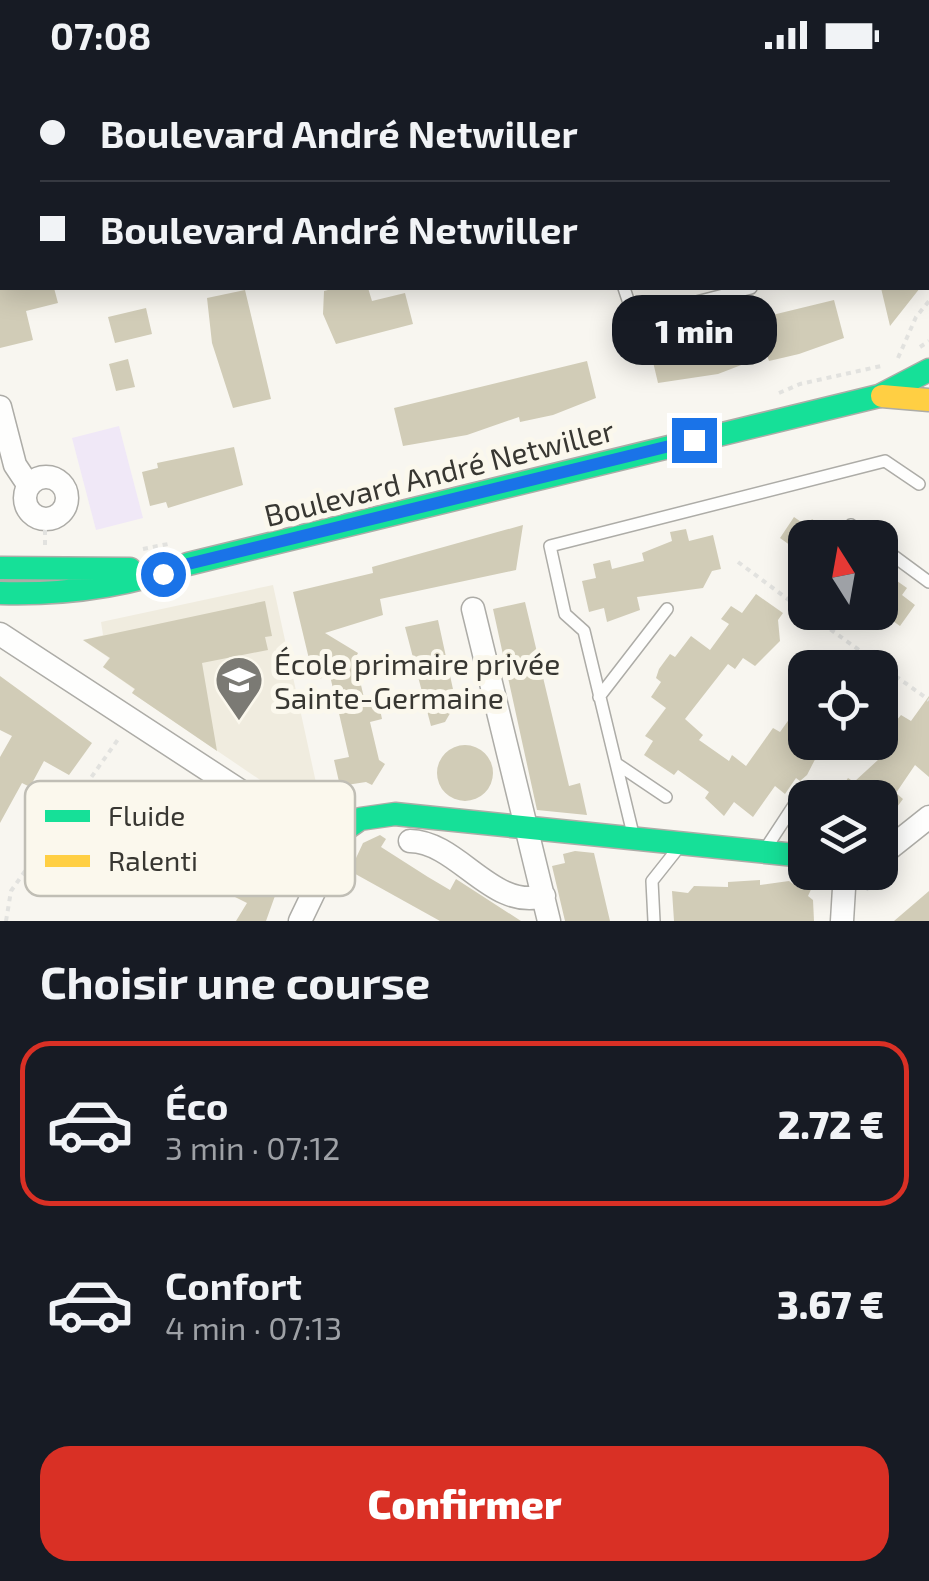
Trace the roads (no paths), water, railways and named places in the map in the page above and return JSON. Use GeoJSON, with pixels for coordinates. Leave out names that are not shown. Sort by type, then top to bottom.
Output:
{"type":"FeatureCollection","features":[{"type":"Feature","properties":{"kind":"main road","name":"Boulevard André Netwiller"},"geometry":{"type":"LineString","coordinates":[[6,593],[92,593],[138,584],[188,564],[879,396],[929,370]]}},
{"type":"Feature","properties":{"kind":"main road","name":"Boulevard André Netwiller"},"geometry":{"type":"LineString","coordinates":[[879,396],[929,400]]}},
{"type":"Feature","properties":{"kind":"main road","name":"Boulevard André Netwiller"},"geometry":{"type":"LineString","coordinates":[[0,568],[98,572],[188,564]]}},
{"type":"Feature","properties":{"kind":"main road"},"geometry":{"type":"LineString","coordinates":[[355,823],[375,815],[788,853]]}},
{"type":"Feature","properties":{"kind":"street"},"geometry":{"type":"LineString","coordinates":[[0,407],[14,465],[29,486]]}},
{"type":"Feature","properties":{"kind":"street"},"geometry":{"type":"LineString","coordinates":[[48,477],[65,489],[63,510],[45,519],[28,510],[25,498],[29,486],[48,477]]}},
{"type":"Feature","properties":{"kind":"street"},"geometry":{"type":"LineString","coordinates":[[6,593],[4,635],[225,781]]}},
{"type":"Feature","properties":{"kind":"street"},"geometry":{"type":"LineString","coordinates":[[474,608],[549,921]]}},
{"type":"Feature","properties":{"kind":"street"},"geometry":{"type":"LineString","coordinates":[[898,841],[929,816]]}},
{"type":"Feature","properties":{"kind":"street"},"geometry":{"type":"LineString","coordinates":[[410,841],[430,842],[507,894],[532,900],[544,896]]}},
{"type":"Feature","properties":{"kind":"street"},"geometry":{"type":"LineString","coordinates":[[842,921],[844,890]]}},
{"type":"Feature","properties":{"kind":"street"},"geometry":{"type":"LineString","coordinates":[[300,921],[312,896]]}},
{"type":"Feature","properties":{"kind":"lane"},"geometry":{"type":"LineString","coordinates":[[625,290],[634,318],[743,290]]}},
{"type":"Feature","properties":{"kind":"lane"},"geometry":{"type":"LineString","coordinates":[[634,838],[584,631],[565,614],[550,546],[886,461],[919,484]]}},
{"type":"Feature","properties":{"kind":"lane"},"geometry":{"type":"LineString","coordinates":[[898,559],[929,582]]}},
{"type":"Feature","properties":{"kind":"lane"},"geometry":{"type":"LineString","coordinates":[[599,697],[667,609]]}},
{"type":"Feature","properties":{"kind":"lane"},"geometry":{"type":"LineString","coordinates":[[617,764],[666,797]]}},
{"type":"Feature","properties":{"kind":"lane"},"geometry":{"type":"LineString","coordinates":[[764,852],[788,815]]}},
{"type":"Feature","properties":{"kind":"lane"},"geometry":{"type":"LineString","coordinates":[[654,921],[652,881],[682,843]]}},
{"type":"Feature","properties":{"kind":"place","name":"École primaire privée Sainte-Germaine"},"geometry":{"type":"Point","coordinates":[239,722]}}]}
